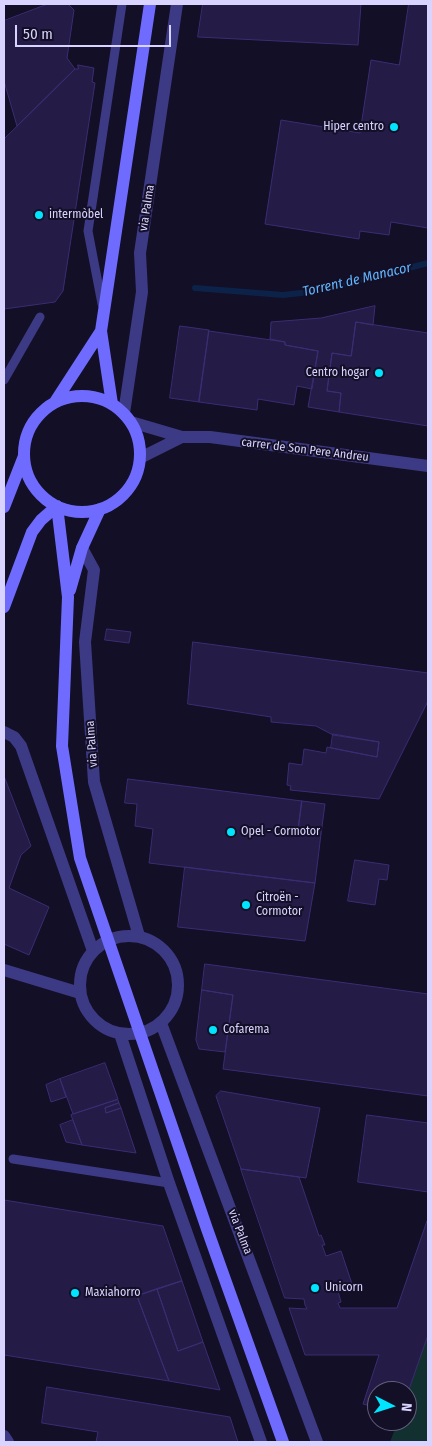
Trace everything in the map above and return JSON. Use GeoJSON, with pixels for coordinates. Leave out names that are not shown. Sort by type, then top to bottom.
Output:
{"type":"FeatureCollection","features":[{"type":"Feature","properties":{"kind":"main road"},"geometry":{"type":"LineString","coordinates":[[112,404],[101,331],[150,4]]}},
{"type":"Feature","properties":{"kind":"main road"},"geometry":{"type":"LineString","coordinates":[[55,402],[101,331]]}},
{"type":"Feature","properties":{"kind":"main road"},"geometry":{"type":"LineString","coordinates":[[4,507],[24,456],[26,439],[32,424],[42,411],[55,402],[82,395],[93,396],[112,404],[127,418],[138,439],[140,458],[138,471],[128,488],[116,501],[100,509],[80,512],[57,506],[44,498],[34,487],[27,472],[24,456]]}},
{"type":"Feature","properties":{"kind":"main road"},"geometry":{"type":"LineString","coordinates":[[57,506],[68,597],[62,746],[80,858],[283,1442]]}},
{"type":"Feature","properties":{"kind":"main road"},"geometry":{"type":"LineString","coordinates":[[4,607],[32,532],[41,520],[57,506]]}},
{"type":"Feature","properties":{"kind":"main road"},"geometry":{"type":"LineString","coordinates":[[68,597],[82,548],[100,509]]}},
{"type":"Feature","properties":{"kind":"street","name":"via Palma"},"geometry":{"type":"LineString","coordinates":[[127,418],[142,292],[140,253],[177,4]]}},
{"type":"Feature","properties":{"kind":"street"},"geometry":{"type":"LineString","coordinates":[[127,418],[182,437]]}},
{"type":"Feature","properties":{"kind":"street"},"geometry":{"type":"LineString","coordinates":[[140,458],[182,437]]}},
{"type":"Feature","properties":{"kind":"street","name":"carrer de Son Pere Andreu"},"geometry":{"type":"LineString","coordinates":[[182,437],[210,437],[428,466]]}},
{"type":"Feature","properties":{"kind":"street","name":"via Palma"},"geometry":{"type":"LineString","coordinates":[[82,548],[94,570],[85,642],[94,782],[139,936]]}},
{"type":"Feature","properties":{"kind":"street"},"geometry":{"type":"LineString","coordinates":[[4,732],[14,737],[21,746],[93,951]]}},
{"type":"Feature","properties":{"kind":"street"},"geometry":{"type":"LineString","coordinates":[[124,936],[139,936],[154,942],[166,952],[176,973],[177,996],[171,1011],[161,1023],[140,1033],[120,1034],[106,1029],[94,1020],[85,1008],[80,993],[80,978],[84,963],[93,951],[109,940],[124,936]]}},
{"type":"Feature","properties":{"kind":"street"},"geometry":{"type":"LineString","coordinates":[[4,970],[50,986],[80,993]]}},
{"type":"Feature","properties":{"kind":"street","name":"via Palma"},"geometry":{"type":"LineString","coordinates":[[161,1023],[317,1442]]}},
{"type":"Feature","properties":{"kind":"street"},"geometry":{"type":"LineString","coordinates":[[120,1034],[169,1183],[261,1442]]}},
{"type":"Feature","properties":{"kind":"street"},"geometry":{"type":"LineString","coordinates":[[4,1436],[8,1442]]}},
{"type":"Feature","properties":{"kind":"lane"},"geometry":{"type":"LineString","coordinates":[[103,310],[88,231],[122,4]]}},
{"type":"Feature","properties":{"kind":"lane"},"geometry":{"type":"LineString","coordinates":[[4,380],[40,317]]}},
{"type":"Feature","properties":{"kind":"lane"},"geometry":{"type":"LineString","coordinates":[[13,1159],[169,1183]]}},
{"type":"Feature","properties":{"kind":"green space"},"geometry":{"type":"Polygon","coordinates":[[[428,1335],[428,1442],[390,1442],[394,1431],[417,1431],[417,1381],[412,1381],[428,1335]]]}},
{"type":"Feature","properties":{"kind":"building"},"geometry":{"type":"Polygon","coordinates":[[[48,4],[68,4],[74,10],[67,58],[75,69],[17,126],[4,81],[4,21],[48,4]]]}},
{"type":"Feature","properties":{"kind":"building"},"geometry":{"type":"Polygon","coordinates":[[[203,4],[361,4],[358,45],[198,37],[203,4]]]}},
{"type":"Feature","properties":{"kind":"building","name":"Hiper centro"},"geometry":{"type":"Polygon","coordinates":[[[409,4],[428,4],[428,228],[391,222],[389,235],[360,231],[359,239],[265,224],[281,120],[360,133],[371,60],[399,65],[409,4]]]}},
{"type":"Feature","properties":{"kind":"building","name":"intermòbel"},"geometry":{"type":"Polygon","coordinates":[[[78,65],[94,68],[92,82],[95,83],[63,291],[55,302],[4,309],[4,139],[75,69],[78,69],[78,65]]]}},
{"type":"Feature","properties":{"kind":"building"},"geometry":{"type":"Polygon","coordinates":[[[375,306],[373,325],[356,322],[351,356],[332,353],[327,391],[341,393],[339,412],[308,407],[318,351],[285,345],[285,342],[270,339],[271,322],[321,318],[375,306]]]}},
{"type":"Feature","properties":{"kind":"building","name":"Centro hogar"},"geometry":{"type":"Polygon","coordinates":[[[356,322],[428,333],[428,426],[339,412],[341,393],[327,391],[332,353],[351,356],[356,322]]]}},
{"type":"Feature","properties":{"kind":"building"},"geometry":{"type":"Polygon","coordinates":[[[180,326],[209,330],[199,402],[170,398],[180,326]]]}},
{"type":"Feature","properties":{"kind":"building"},"geometry":{"type":"Polygon","coordinates":[[[209,331],[285,342],[285,345],[318,351],[312,389],[297,386],[294,405],[258,399],[257,410],[199,402],[209,331]]]}},
{"type":"Feature","properties":{"kind":"building"},"geometry":{"type":"Polygon","coordinates":[[[107,629],[131,632],[129,643],[105,640],[107,629]]]}},
{"type":"Feature","properties":{"kind":"building"},"geometry":{"type":"Polygon","coordinates":[[[193,642],[428,673],[428,701],[379,799],[290,790],[291,786],[287,785],[289,763],[302,765],[304,749],[326,753],[327,747],[377,757],[379,742],[333,735],[316,726],[271,722],[271,717],[188,704],[193,642]]]}},
{"type":"Feature","properties":{"kind":"building"},"geometry":{"type":"Polygon","coordinates":[[[333,734],[379,742],[377,757],[331,748],[333,734]]]}},
{"type":"Feature","properties":{"kind":"building"},"geometry":{"type":"Polygon","coordinates":[[[4,776],[31,846],[21,855],[9,888],[49,907],[29,955],[4,944],[4,776]]]}},
{"type":"Feature","properties":{"kind":"building","name":"Opel - Cormotor"},"geometry":{"type":"Polygon","coordinates":[[[128,779],[302,801],[298,831],[321,834],[315,883],[149,863],[153,829],[135,826],[137,804],[125,803],[128,779]]]}},
{"type":"Feature","properties":{"kind":"building"},"geometry":{"type":"Polygon","coordinates":[[[302,801],[325,804],[321,834],[298,831],[302,801]]]}},
{"type":"Feature","properties":{"kind":"building"},"geometry":{"type":"Polygon","coordinates":[[[355,860],[389,865],[387,880],[379,879],[375,905],[348,901],[355,860]]]}},
{"type":"Feature","properties":{"kind":"building","name":"Citroën - Cormotor"},"geometry":{"type":"Polygon","coordinates":[[[185,867],[315,883],[305,941],[178,927],[185,867]]]}},
{"type":"Feature","properties":{"kind":"building"},"geometry":{"type":"Polygon","coordinates":[[[205,964],[428,994],[428,1096],[223,1069],[233,995],[202,990],[205,964]]]}},
{"type":"Feature","properties":{"kind":"building","name":"Cofarema"},"geometry":{"type":"Polygon","coordinates":[[[202,990],[233,995],[225,1052],[199,1049],[196,1040],[202,990]]]}},
{"type":"Feature","properties":{"kind":"building"},"geometry":{"type":"Polygon","coordinates":[[[105,1063],[118,1099],[73,1114],[60,1079],[105,1063]]]}},
{"type":"Feature","properties":{"kind":"building"},"geometry":{"type":"Polygon","coordinates":[[[60,1079],[66,1097],[51,1102],[46,1085],[60,1079]]]}},
{"type":"Feature","properties":{"kind":"building"},"geometry":{"type":"Polygon","coordinates":[[[221,1091],[320,1108],[306,1178],[241,1169],[216,1096],[221,1091]]]}},
{"type":"Feature","properties":{"kind":"building"},"geometry":{"type":"Polygon","coordinates":[[[118,1100],[119,1103],[105,1108],[106,1113],[121,1108],[136,1153],[82,1145],[71,1115],[118,1100]]]}},
{"type":"Feature","properties":{"kind":"building"},"geometry":{"type":"Polygon","coordinates":[[[119,1103],[121,1108],[106,1113],[105,1108],[119,1103]]]}},
{"type":"Feature","properties":{"kind":"building"},"geometry":{"type":"Polygon","coordinates":[[[367,1115],[428,1123],[428,1192],[358,1182],[367,1115]]]}},
{"type":"Feature","properties":{"kind":"building"},"geometry":{"type":"Polygon","coordinates":[[[73,1120],[82,1145],[66,1142],[60,1125],[73,1120]]]}},
{"type":"Feature","properties":{"kind":"building","name":"Unicorn"},"geometry":{"type":"Polygon","coordinates":[[[241,1169],[299,1177],[319,1236],[321,1235],[325,1245],[322,1245],[326,1256],[341,1251],[353,1287],[338,1291],[341,1302],[338,1303],[340,1308],[397,1308],[428,1218],[428,1335],[412,1381],[371,1381],[379,1355],[305,1355],[289,1308],[307,1309],[304,1299],[285,1298],[241,1169]]]}},
{"type":"Feature","properties":{"kind":"building","name":"Maxiahorro"},"geometry":{"type":"Polygon","coordinates":[[[4,1200],[163,1226],[182,1281],[137,1296],[169,1381],[4,1355],[4,1200]]]}},
{"type":"Feature","properties":{"kind":"building"},"geometry":{"type":"Polygon","coordinates":[[[182,1281],[203,1342],[178,1351],[157,1289],[182,1281]]]}},
{"type":"Feature","properties":{"kind":"building"},"geometry":{"type":"Polygon","coordinates":[[[157,1289],[178,1351],[203,1342],[220,1390],[169,1381],[137,1296],[157,1289]]]}},
{"type":"Feature","properties":{"kind":"building"},"geometry":{"type":"Polygon","coordinates":[[[47,1387],[230,1417],[238,1442],[96,1442],[98,1432],[42,1423],[47,1387]]]}},
{"type":"Feature","properties":{"kind":"building","name":"Unicorn"},"geometry":{"type":"Polygon","coordinates":[[[367,1392],[367,1405],[363,1404],[367,1392]]]}},
{"type":"Feature","properties":{"kind":"waterway","name":"Torrent de Manacor"},"geometry":{"type":"LineString","coordinates":[[195,288],[283,295],[319,291],[428,263]]}},
{"type":"Feature","properties":{"kind":"place","name":"Hiper centro"},"geometry":{"type":"Point","coordinates":[394,127]}},
{"type":"Feature","properties":{"kind":"place","name":"intermòbel"},"geometry":{"type":"Point","coordinates":[39,215]}},
{"type":"Feature","properties":{"kind":"place","name":"Centro hogar"},"geometry":{"type":"Point","coordinates":[379,373]}},
{"type":"Feature","properties":{"kind":"place","name":"Opel - Cormotor"},"geometry":{"type":"Point","coordinates":[231,832]}},
{"type":"Feature","properties":{"kind":"place","name":"Citroën - Cormotor"},"geometry":{"type":"Point","coordinates":[246,905]}},
{"type":"Feature","properties":{"kind":"place","name":"Cofarema"},"geometry":{"type":"Point","coordinates":[213,1030]}},
{"type":"Feature","properties":{"kind":"place","name":"Unicorn"},"geometry":{"type":"Point","coordinates":[315,1288]}},
{"type":"Feature","properties":{"kind":"place","name":"Maxiahorro"},"geometry":{"type":"Point","coordinates":[75,1293]}}]}
